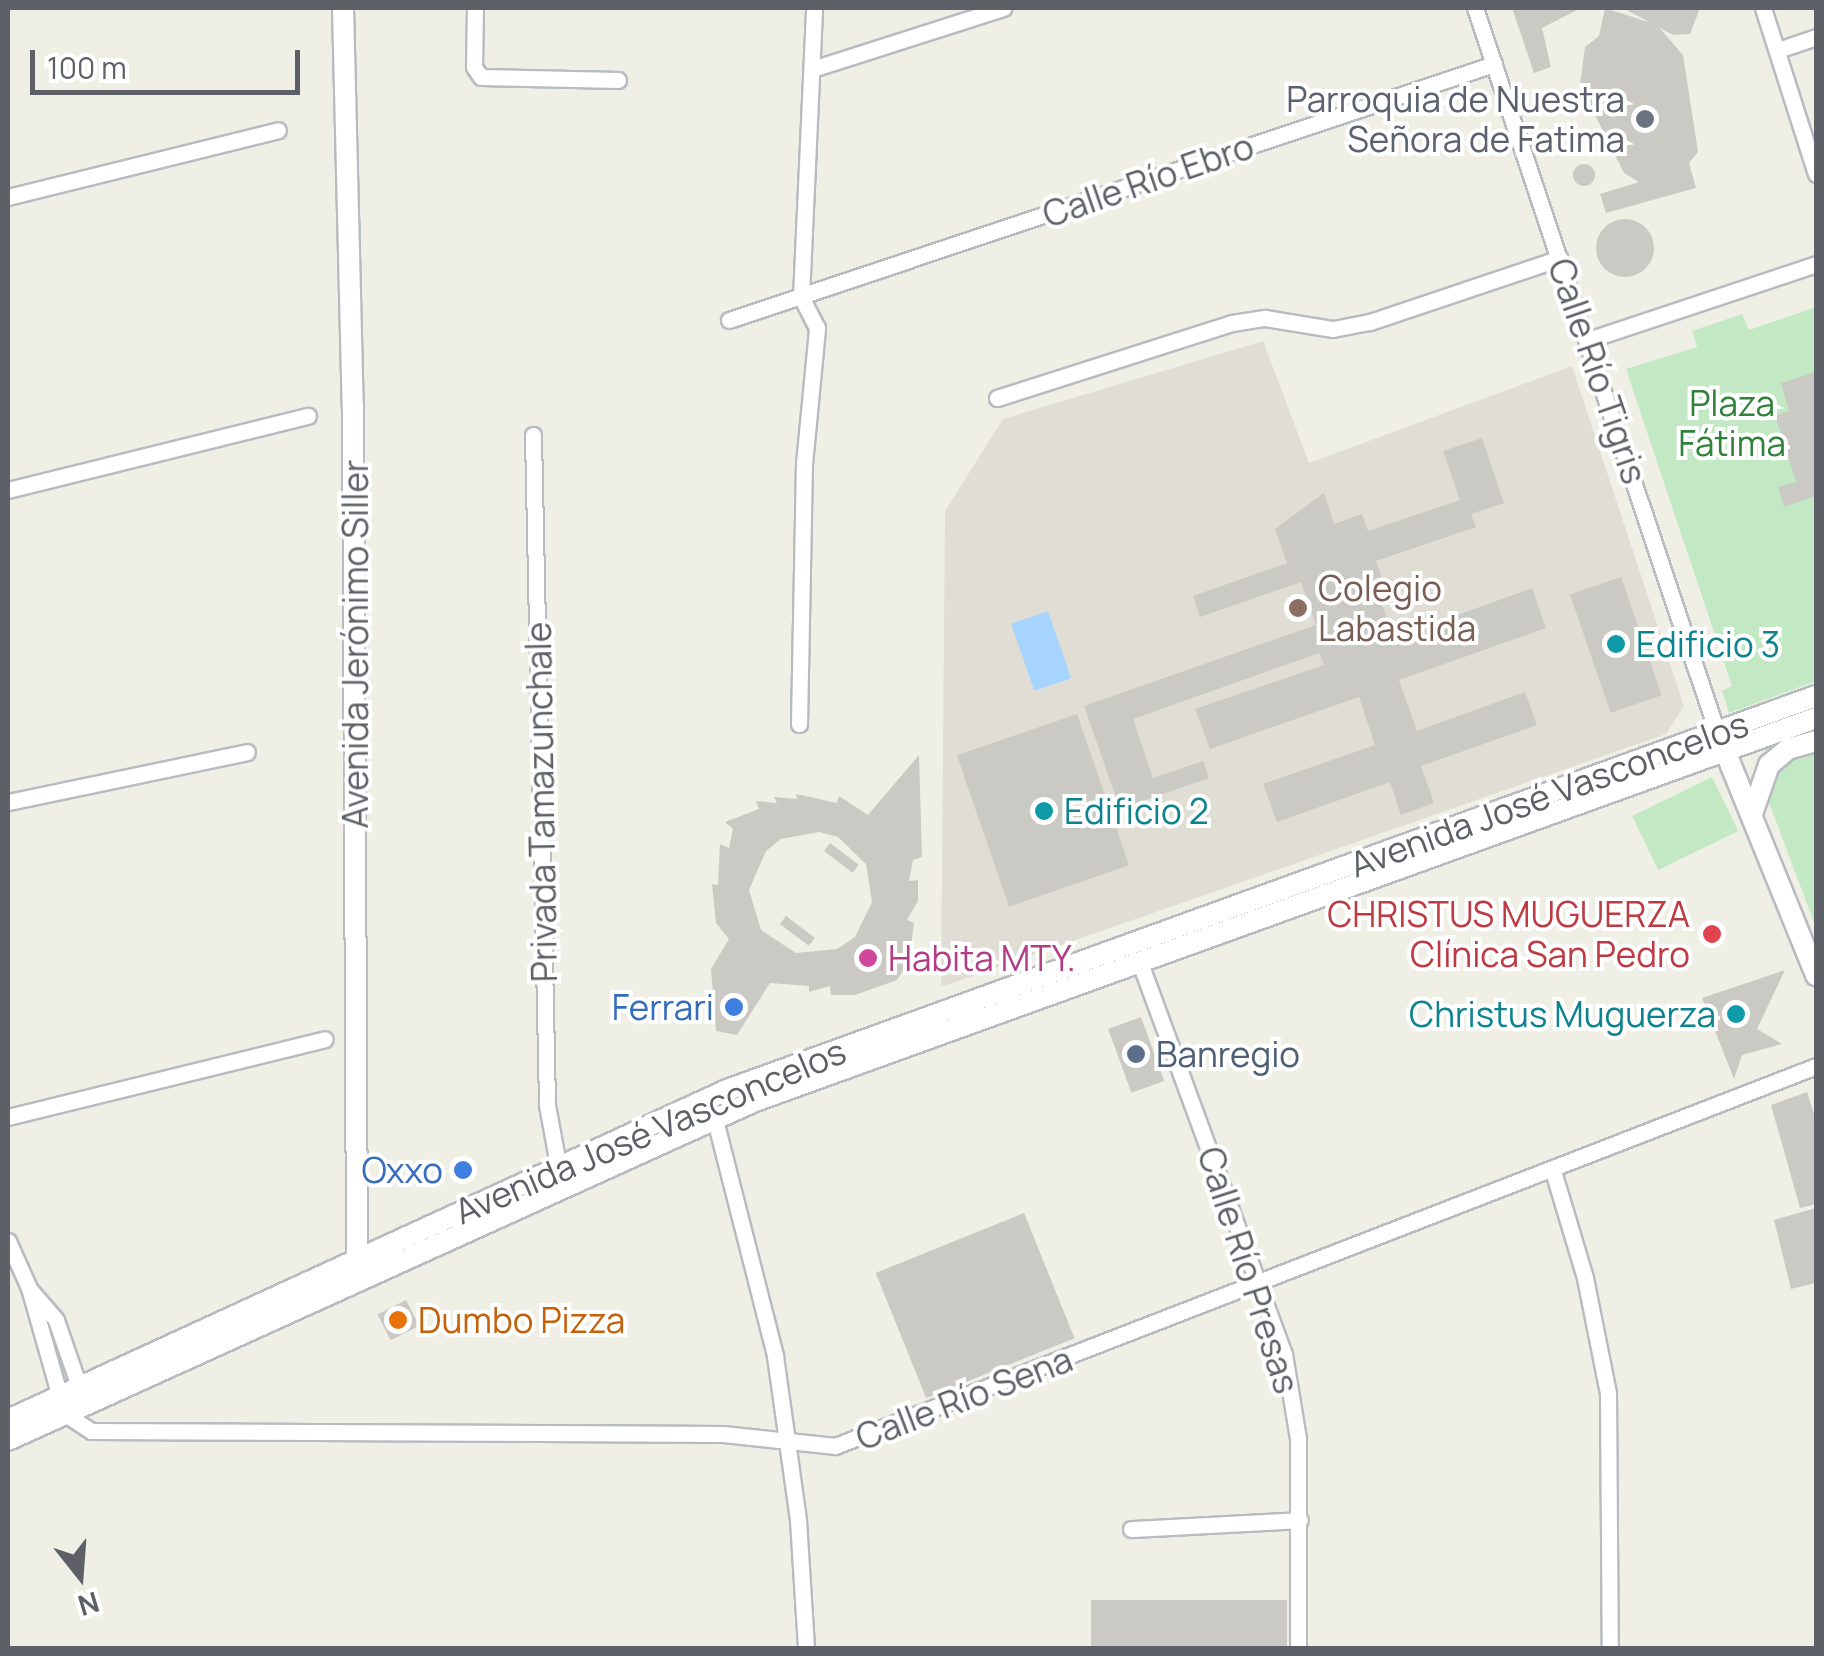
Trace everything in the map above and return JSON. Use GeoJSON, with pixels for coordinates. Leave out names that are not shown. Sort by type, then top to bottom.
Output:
{"type":"FeatureCollection","features":[{"type":"Feature","properties":{"kind":"main road","name":"Avenida Jerónimo Siller"},"geometry":{"type":"LineString","coordinates":[[343,8],[354,406],[357,1270]]}},
{"type":"Feature","properties":{"kind":"main road","name":"Avenida José Vasconcelos"},"geometry":{"type":"LineString","coordinates":[[711,1108],[1140,963],[1722,743],[1816,696]]}},
{"type":"Feature","properties":{"kind":"main road","name":"Avenida José Vasconcelos"},"geometry":{"type":"LineString","coordinates":[[8,1420],[82,1396],[711,1108],[1722,743],[1816,718]]}},
{"type":"Feature","properties":{"kind":"main road"},"geometry":{"type":"LineString","coordinates":[[1752,814],[1769,764],[1788,749],[1816,740]]}},
{"type":"Feature","properties":{"kind":"main road"},"geometry":{"type":"LineString","coordinates":[[1722,743],[1816,975]]}},
{"type":"Feature","properties":{"kind":"main road","name":"Avenida José Vasconcelos"},"geometry":{"type":"LineString","coordinates":[[8,1440],[61,1405]]}},
{"type":"Feature","properties":{"kind":"street"},"geometry":{"type":"LineString","coordinates":[[475,8],[474,67],[481,78],[618,80]]}},
{"type":"Feature","properties":{"kind":"street"},"geometry":{"type":"LineString","coordinates":[[799,724],[804,464],[817,328],[801,297],[814,8]]}},
{"type":"Feature","properties":{"kind":"street"},"geometry":{"type":"LineString","coordinates":[[812,68],[1002,8]]}},
{"type":"Feature","properties":{"kind":"street","name":"Calle Río Tigris"},"geometry":{"type":"LineString","coordinates":[[1475,8],[1722,743]]}},
{"type":"Feature","properties":{"kind":"street"},"geometry":{"type":"LineString","coordinates":[[1763,8],[1816,174]]}},
{"type":"Feature","properties":{"kind":"street"},"geometry":{"type":"LineString","coordinates":[[1778,50],[1816,37]]}},
{"type":"Feature","properties":{"kind":"street","name":"Calle Río Ebro"},"geometry":{"type":"LineString","coordinates":[[729,320],[1494,64]]}},
{"type":"Feature","properties":{"kind":"street"},"geometry":{"type":"LineString","coordinates":[[8,197],[278,130]]}},
{"type":"Feature","properties":{"kind":"street"},"geometry":{"type":"LineString","coordinates":[[997,398],[1250,320],[1334,329],[1370,322],[1560,258]]}},
{"type":"Feature","properties":{"kind":"street"},"geometry":{"type":"LineString","coordinates":[[1588,340],[1816,264]]}},
{"type":"Feature","properties":{"kind":"street"},"geometry":{"type":"LineString","coordinates":[[8,490],[308,416]]}},
{"type":"Feature","properties":{"kind":"street","name":"Privada Tamazunchale"},"geometry":{"type":"LineString","coordinates":[[534,436],[548,1105],[560,1177]]}},
{"type":"Feature","properties":{"kind":"street"},"geometry":{"type":"LineString","coordinates":[[8,802],[247,752]]}},
{"type":"Feature","properties":{"kind":"street","name":"Calle Río Presas"},"geometry":{"type":"LineString","coordinates":[[1140,963],[1260,1283],[1293,1395],[1300,1520],[1298,1648]]}},
{"type":"Feature","properties":{"kind":"street"},"geometry":{"type":"LineString","coordinates":[[8,1116],[325,1040]]}},
{"type":"Feature","properties":{"kind":"street","name":"Calle Río Sena"},"geometry":{"type":"LineString","coordinates":[[61,1405],[102,1433],[722,1434],[846,1444],[1816,1066]]}},
{"type":"Feature","properties":{"kind":"street"},"geometry":{"type":"LineString","coordinates":[[711,1108],[755,1262],[788,1441],[806,1648]]}},
{"type":"Feature","properties":{"kind":"street"},"geometry":{"type":"LineString","coordinates":[[1553,1170],[1585,1278],[1608,1393],[1610,1648]]}},
{"type":"Feature","properties":{"kind":"street"},"geometry":{"type":"LineString","coordinates":[[8,1241],[28,1288],[61,1405]]}},
{"type":"Feature","properties":{"kind":"street"},"geometry":{"type":"LineString","coordinates":[[28,1288],[56,1320],[82,1396]]}},
{"type":"Feature","properties":{"kind":"street"},"geometry":{"type":"LineString","coordinates":[[1131,1529],[1300,1520]]}},
{"type":"Feature","properties":{"kind":"shaded area","name":"Colegio Labastida"},"geometry":{"type":"Polygon","coordinates":[[[1263,341],[1309,463],[1572,366],[1684,706],[1666,734],[941,987],[945,511],[1003,419],[1263,341]]]}},
{"type":"Feature","properties":{"kind":"green space","name":"Plaza Fátima"},"geometry":{"type":"Polygon","coordinates":[[[1816,307],[1816,681],[1729,713],[1722,691],[1732,686],[1626,369],[1697,347],[1692,331],[1742,314],[1749,330],[1816,307]]]}},
{"type":"Feature","properties":{"kind":"green space"},"geometry":{"type":"Polygon","coordinates":[[[1816,745],[1816,928],[1768,800],[1772,779],[1788,757],[1816,745]]]}},
{"type":"Feature","properties":{"kind":"green space"},"geometry":{"type":"Polygon","coordinates":[[[1712,777],[1738,831],[1658,870],[1632,816],[1712,777]]]}},
{"type":"Feature","properties":{"kind":"water"},"geometry":{"type":"Polygon","coordinates":[[[1048,611],[1071,678],[1034,691],[1011,624],[1048,611]]]}},
{"type":"Feature","properties":{"kind":"building"},"geometry":{"type":"Polygon","coordinates":[[[1512,8],[1581,8],[1542,28],[1551,67],[1534,73],[1512,8]]]}},
{"type":"Feature","properties":{"kind":"building","name":"Parroquia de Nuestra Señora de Fatima"},"geometry":{"type":"Polygon","coordinates":[[[1605,8],[1657,25],[1683,55],[1698,152],[1689,163],[1696,188],[1606,213],[1600,194],[1639,182],[1624,173],[1580,85],[1585,47],[1599,36],[1605,8]]]}},
{"type":"Feature","properties":{"kind":"building"},"geometry":{"type":"Polygon","coordinates":[[[1623,8],[1700,8],[1690,34],[1673,35],[1623,8]]]}},
{"type":"Feature","properties":{"kind":"building"},"geometry":{"type":"Polygon","coordinates":[[[1584,164],[1592,167],[1592,183],[1584,186],[1576,183],[1573,175],[1576,167],[1584,164]]]}},
{"type":"Feature","properties":{"kind":"building"},"geometry":{"type":"Polygon","coordinates":[[[1625,219],[1645,228],[1654,248],[1645,268],[1625,277],[1605,268],[1596,248],[1605,228],[1625,219]]]}},
{"type":"Feature","properties":{"kind":"building"},"geometry":{"type":"Polygon","coordinates":[[[1816,372],[1816,496],[1784,507],[1778,487],[1796,482],[1775,415],[1789,411],[1781,383],[1816,372]]]}},
{"type":"Feature","properties":{"kind":"building"},"geometry":{"type":"Polygon","coordinates":[[[1482,438],[1504,503],[1471,514],[1476,527],[1376,561],[1384,583],[1376,587],[1394,638],[1532,588],[1546,628],[1399,680],[1417,731],[1525,692],[1537,725],[1421,766],[1434,803],[1401,815],[1390,782],[1277,822],[1263,784],[1375,745],[1359,697],[1210,749],[1195,709],[1324,665],[1319,653],[1133,719],[1153,778],[1203,761],[1209,778],[1120,809],[1084,706],[1316,625],[1301,582],[1200,617],[1193,596],[1287,563],[1275,529],[1324,493],[1334,524],[1362,514],[1368,531],[1460,500],[1443,451],[1482,438]]]}},
{"type":"Feature","properties":{"kind":"building","name":"Edificio 3"},"geometry":{"type":"Polygon","coordinates":[[[1621,577],[1662,695],[1611,713],[1570,595],[1621,577]]]}},
{"type":"Feature","properties":{"kind":"building","name":"Edificio 2"},"geometry":{"type":"Polygon","coordinates":[[[1077,714],[1129,865],[1009,907],[957,755],[1077,714]]]}},
{"type":"Feature","properties":{"kind":"building"},"geometry":{"type":"Polygon","coordinates":[[[919,755],[922,857],[913,860],[909,881],[918,880],[918,901],[907,920],[914,923],[909,961],[897,980],[855,995],[831,995],[830,986],[809,992],[809,986],[770,983],[737,1035],[716,1031],[711,969],[729,939],[716,923],[712,884],[718,885],[720,844],[729,848],[733,829],[725,822],[759,809],[756,801],[777,803],[774,797],[797,799],[796,794],[837,803],[839,796],[868,815],[919,755]],[[819,832],[781,839],[766,851],[749,890],[761,930],[796,953],[837,949],[855,937],[872,902],[866,864],[838,837],[819,832]]]}},
{"type":"Feature","properties":{"kind":"building"},"geometry":{"type":"Polygon","coordinates":[[[830,843],[859,865],[853,873],[824,851],[830,843]]]}},
{"type":"Feature","properties":{"kind":"building"},"geometry":{"type":"Polygon","coordinates":[[[786,916],[815,938],[809,946],[780,924],[786,916]]]}},
{"type":"Feature","properties":{"kind":"building","name":"Christus Muguerza"},"geometry":{"type":"Polygon","coordinates":[[[1785,970],[1757,1029],[1782,1044],[1742,1055],[1734,1079],[1702,998],[1785,970]]]}},
{"type":"Feature","properties":{"kind":"building","name":"Banregio"},"geometry":{"type":"Polygon","coordinates":[[[1141,1017],[1164,1081],[1131,1093],[1108,1029],[1141,1017]]]}},
{"type":"Feature","properties":{"kind":"building"},"geometry":{"type":"Polygon","coordinates":[[[1807,1092],[1816,1120],[1816,1204],[1800,1208],[1771,1105],[1807,1092]]]}},
{"type":"Feature","properties":{"kind":"building"},"geometry":{"type":"Polygon","coordinates":[[[1816,1208],[1816,1283],[1791,1289],[1774,1220],[1816,1208]]]}},
{"type":"Feature","properties":{"kind":"building"},"geometry":{"type":"Polygon","coordinates":[[[1024,1213],[1075,1338],[926,1398],[876,1273],[1024,1213]]]}},
{"type":"Feature","properties":{"kind":"building","name":"Dumbo Pizza"},"geometry":{"type":"Polygon","coordinates":[[[406,1300],[419,1326],[391,1340],[377,1315],[406,1300]]]}},
{"type":"Feature","properties":{"kind":"building"},"geometry":{"type":"Polygon","coordinates":[[[1091,1600],[1287,1600],[1287,1648],[1091,1648],[1091,1600]]]}},
{"type":"Feature","properties":{"kind":"place","name":"Parroquia de Nuestra Señora de Fatima"},"geometry":{"type":"Point","coordinates":[1645,119]}},
{"type":"Feature","properties":{"kind":"place","name":"Colegio Labastida"},"geometry":{"type":"Point","coordinates":[1298,608]}},
{"type":"Feature","properties":{"kind":"place","name":"Edificio 3"},"geometry":{"type":"Point","coordinates":[1616,644]}},
{"type":"Feature","properties":{"kind":"place","name":"Edificio 2"},"geometry":{"type":"Point","coordinates":[1044,811]}},
{"type":"Feature","properties":{"kind":"place","name":"CHRISTUS MUGUERZA Clínica San Pedro"},"geometry":{"type":"Point","coordinates":[1712,934]}},
{"type":"Feature","properties":{"kind":"place","name":"Habita MTY."},"geometry":{"type":"Point","coordinates":[868,958]}},
{"type":"Feature","properties":{"kind":"place","name":"Ferrari"},"geometry":{"type":"Point","coordinates":[734,1007]}},
{"type":"Feature","properties":{"kind":"place","name":"Christus Muguerza"},"geometry":{"type":"Point","coordinates":[1736,1014]}},
{"type":"Feature","properties":{"kind":"place","name":"Banregio"},"geometry":{"type":"Point","coordinates":[1136,1054]}},
{"type":"Feature","properties":{"kind":"place","name":"Oxxo"},"geometry":{"type":"Point","coordinates":[463,1170]}},
{"type":"Feature","properties":{"kind":"place","name":"Dumbo Pizza"},"geometry":{"type":"Point","coordinates":[398,1320]}}]}
